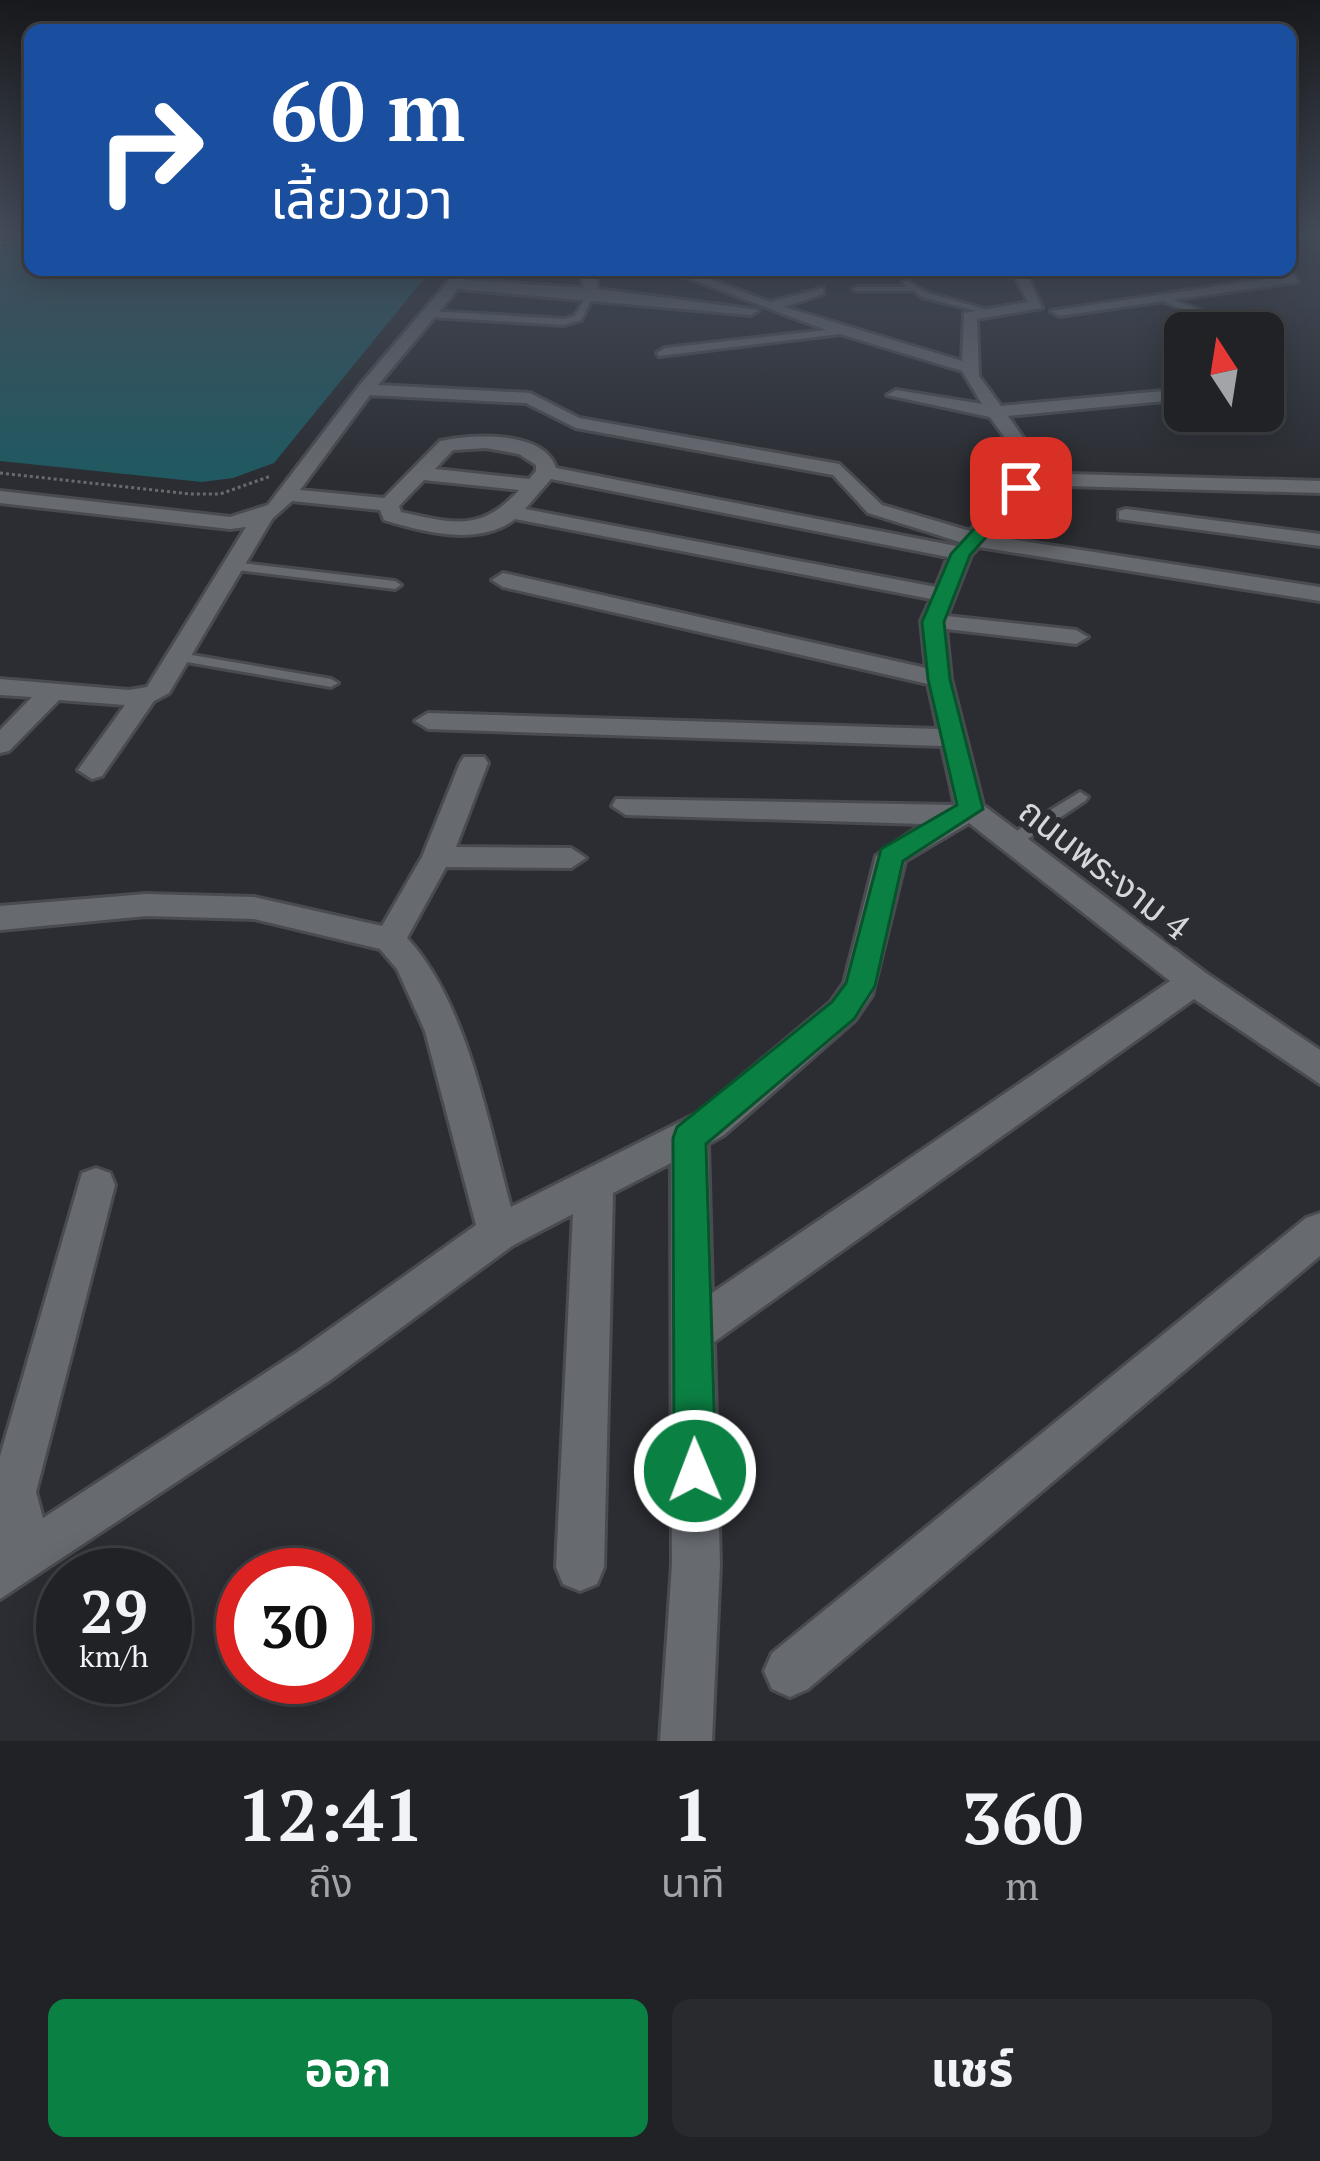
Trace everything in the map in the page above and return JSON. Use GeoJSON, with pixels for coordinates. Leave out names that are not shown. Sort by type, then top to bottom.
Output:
{"type":"FeatureCollection","features":[{"type":"Feature","properties":{"kind":"street"},"geometry":{"type":"LineString","coordinates":[[0,687],[143,698],[156,693],[263,517],[431,314]]}},
{"type":"Feature","properties":{"kind":"street"},"geometry":{"type":"LineString","coordinates":[[790,314],[972,369]]}},
{"type":"Feature","properties":{"kind":"street"},"geometry":{"type":"LineString","coordinates":[[975,314],[969,316],[971,376],[1020,446],[1026,478],[1180,483],[1280,494],[1320,487]]}},
{"type":"Feature","properties":{"kind":"street"},"geometry":{"type":"LineString","coordinates":[[665,353],[848,332]]}},
{"type":"Feature","properties":{"kind":"street"},"geometry":{"type":"LineString","coordinates":[[369,386],[462,382],[470,395]]}},
{"type":"Feature","properties":{"kind":"street"},"geometry":{"type":"LineString","coordinates":[[369,386],[530,398],[550,414],[576,423],[839,470],[875,508],[968,547]]}},
{"type":"Feature","properties":{"kind":"street"},"geometry":{"type":"LineString","coordinates":[[398,412],[427,393]]}},
{"type":"Feature","properties":{"kind":"street"},"geometry":{"type":"LineString","coordinates":[[896,394],[995,412],[1164,396]]}},
{"type":"Feature","properties":{"kind":"street"},"geometry":{"type":"LineString","coordinates":[[480,442],[529,449],[546,463],[540,479],[499,524],[475,530],[401,519],[391,516],[388,505],[447,445],[480,442]]}},
{"type":"Feature","properties":{"kind":"street"},"geometry":{"type":"LineString","coordinates":[[417,472],[615,486],[968,547],[1193,549],[1315,531]]}},
{"type":"Feature","properties":{"kind":"street","name":"ถนนพระงาม 4"},"geometry":{"type":"LineString","coordinates":[[1026,478],[1015,498],[968,547],[933,622],[965,812],[1320,1069]]}},
{"type":"Feature","properties":{"kind":"street"},"geometry":{"type":"LineString","coordinates":[[1180,483],[1190,496],[1193,549]]}},
{"type":"Feature","properties":{"kind":"street"},"geometry":{"type":"LineString","coordinates":[[581,525],[615,486]]}},
{"type":"Feature","properties":{"kind":"street"},"geometry":{"type":"LineString","coordinates":[[285,494],[388,505]]}},
{"type":"Feature","properties":{"kind":"street"},"geometry":{"type":"LineString","coordinates":[[0,497],[230,524],[263,517]]}},
{"type":"Feature","properties":{"kind":"street"},"geometry":{"type":"LineString","coordinates":[[511,512],[944,595]]}},
{"type":"Feature","properties":{"kind":"street"},"geometry":{"type":"LineString","coordinates":[[1126,515],[1193,549],[1320,593]]}},
{"type":"Feature","properties":{"kind":"street"},"geometry":{"type":"LineString","coordinates":[[503,580],[939,679]]}},
{"type":"Feature","properties":{"kind":"street"},"geometry":{"type":"LineString","coordinates":[[933,622],[1076,637]]}},
{"type":"Feature","properties":{"kind":"street"},"geometry":{"type":"LineString","coordinates":[[0,746],[53,691]]}},
{"type":"Feature","properties":{"kind":"street"},"geometry":{"type":"LineString","coordinates":[[92,770],[143,698]]}},
{"type":"Feature","properties":{"kind":"street"},"geometry":{"type":"LineString","coordinates":[[428,721],[952,738]]}},
{"type":"Feature","properties":{"kind":"street"},"geometry":{"type":"LineString","coordinates":[[390,940],[437,857],[474,763]]}},
{"type":"Feature","properties":{"kind":"street"},"geometry":{"type":"LineString","coordinates":[[626,806],[965,812]]}},
{"type":"Feature","properties":{"kind":"street"},"geometry":{"type":"LineString","coordinates":[[96,1186],[6,1488],[14,1566],[314,1366],[498,1233],[689,1138],[843,1011],[860,986],[891,856],[965,812]]}},
{"type":"Feature","properties":{"kind":"street"},"geometry":{"type":"LineString","coordinates":[[437,857],[571,859]]}},
{"type":"Feature","properties":{"kind":"street"},"geometry":{"type":"LineString","coordinates":[[0,918],[146,905],[254,908],[390,940],[406,951],[428,990],[498,1233]]}},
{"type":"Feature","properties":{"kind":"street"},"geometry":{"type":"LineString","coordinates":[[693,1331],[1194,982]]}},
{"type":"Feature","properties":{"kind":"street"},"geometry":{"type":"LineString","coordinates":[[686,1741],[696,1564],[689,1138]]}},
{"type":"Feature","properties":{"kind":"street"},"geometry":{"type":"LineString","coordinates":[[580,1567],[594,1183]]}},
{"type":"Feature","properties":{"kind":"street"},"geometry":{"type":"LineString","coordinates":[[790,1671],[1320,1231]]}},
{"type":"Feature","properties":{"kind":"lane"},"geometry":{"type":"LineString","coordinates":[[435,314],[564,322],[580,314]]}},
{"type":"Feature","properties":{"kind":"lane"},"geometry":{"type":"LineString","coordinates":[[233,566],[394,585]]}},
{"type":"Feature","properties":{"kind":"lane"},"geometry":{"type":"LineString","coordinates":[[180,657],[331,682]]}},
{"type":"Feature","properties":{"kind":"lane"},"geometry":{"type":"LineString","coordinates":[[1011,842],[1080,797]]}},
{"type":"Feature","properties":{"kind":"path"},"geometry":{"type":"LineString","coordinates":[[0,473],[220,494],[278,473]]}},
{"type":"Feature","properties":{"kind":"water"},"geometry":{"type":"Polygon","coordinates":[[[0,314],[395,314],[274,463],[233,478],[202,482],[0,461],[0,314]]]}},
{"type":"Feature","properties":{"kind":"route"},"geometry":{"type":"LineString","coordinates":[[695,1471],[689,1138],[843,1011],[860,986],[891,856],[970,809],[939,679],[933,622],[961,554],[1021,488]]}}]}
